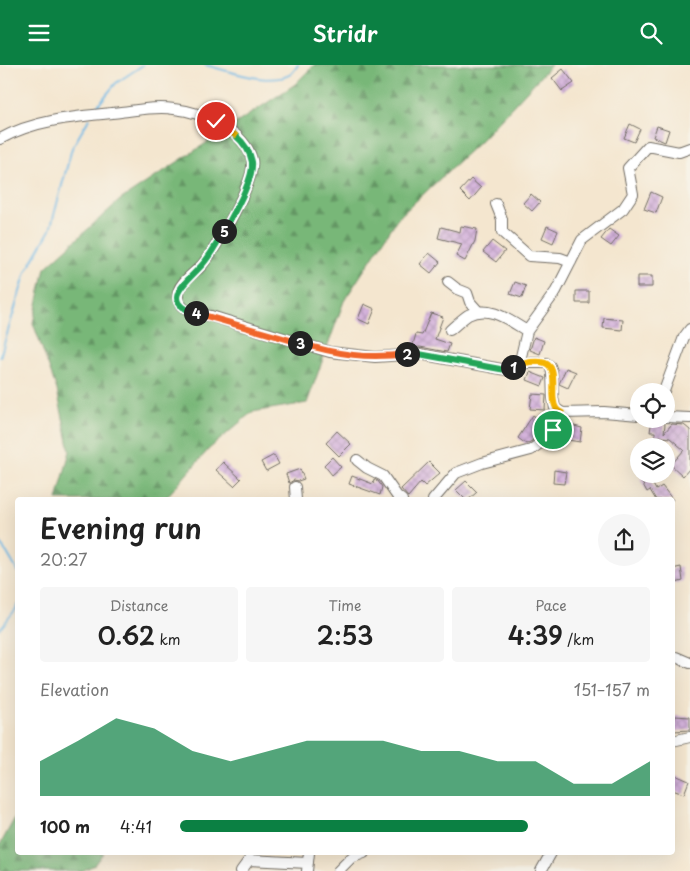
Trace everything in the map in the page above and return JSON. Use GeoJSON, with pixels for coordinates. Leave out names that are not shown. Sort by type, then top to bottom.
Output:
{"type":"FeatureCollection","features":[{"type":"Feature","properties":{"kind":"street"},"geometry":{"type":"LineString","coordinates":[[0,139],[22,129],[58,121],[159,107],[203,115],[216,121],[241,140],[248,150],[252,161],[252,171],[239,204],[214,249],[202,265],[179,289],[178,297],[184,309],[330,352],[375,357],[419,354],[507,370],[519,365],[539,362],[546,363],[550,366],[552,372],[555,407],[562,413],[604,412],[630,414]]}},
{"type":"Feature","properties":{"kind":"street"},"geometry":{"type":"LineString","coordinates":[[519,365],[527,331],[556,291],[582,240],[623,209],[633,194],[628,168],[648,146],[679,152],[690,148]]}},
{"type":"Feature","properties":{"kind":"street"},"geometry":{"type":"LineString","coordinates":[[496,204],[502,219],[502,232],[529,256],[560,259],[571,263]]}},
{"type":"Feature","properties":{"kind":"street"},"geometry":{"type":"LineString","coordinates":[[448,283],[467,293],[470,302],[478,311]]}},
{"type":"Feature","properties":{"kind":"street"},"geometry":{"type":"LineString","coordinates":[[450,330],[467,316],[478,311],[500,315],[527,331]]}},
{"type":"Feature","properties":{"kind":"street"},"geometry":{"type":"LineString","coordinates":[[667,383],[684,337],[690,329]]}},
{"type":"Feature","properties":{"kind":"street"},"geometry":{"type":"LineString","coordinates":[[436,497],[456,473],[482,463],[531,450],[544,441],[553,430],[562,413]]}},
{"type":"Feature","properties":{"kind":"street"},"geometry":{"type":"LineString","coordinates":[[675,417],[690,418]]}},
{"type":"Feature","properties":{"kind":"street"},"geometry":{"type":"LineString","coordinates":[[357,460],[366,468],[383,476],[398,497]]}},
{"type":"Feature","properties":{"kind":"street"},"geometry":{"type":"LineString","coordinates":[[295,487],[296,497]]}},
{"type":"Feature","properties":{"kind":"street"},"geometry":{"type":"LineString","coordinates":[[676,657],[690,663]]}},
{"type":"Feature","properties":{"kind":"street"},"geometry":{"type":"LineString","coordinates":[[675,740],[690,737]]}},
{"type":"Feature","properties":{"kind":"street"},"geometry":{"type":"LineString","coordinates":[[338,871],[351,858],[359,855]]}},
{"type":"Feature","properties":{"kind":"street"},"geometry":{"type":"LineString","coordinates":[[541,871],[550,855]]}},
{"type":"Feature","properties":{"kind":"street"},"geometry":{"type":"LineString","coordinates":[[241,871],[249,860],[308,862]]}},
{"type":"Feature","properties":{"kind":"green space"},"geometry":{"type":"Polygon","coordinates":[[[314,65],[551,65],[481,140],[398,218],[344,301],[307,403],[252,412],[209,449],[167,497],[58,497],[70,451],[57,390],[33,323],[45,268],[120,200],[294,85],[314,65]]]}},
{"type":"Feature","properties":{"kind":"green space"},"geometry":{"type":"Polygon","coordinates":[[[15,818],[15,855],[102,855],[94,865],[82,871],[0,871],[0,845],[15,818]]]}},
{"type":"Feature","properties":{"kind":"building"},"geometry":{"type":"Polygon","coordinates":[[[563,69],[574,83],[562,91],[552,78],[563,69]]]}},
{"type":"Feature","properties":{"kind":"building"},"geometry":{"type":"Polygon","coordinates":[[[630,124],[640,129],[634,142],[624,138],[630,124]]]}},
{"type":"Feature","properties":{"kind":"building"},"geometry":{"type":"Polygon","coordinates":[[[657,126],[669,130],[665,142],[653,137],[657,126]]]}},
{"type":"Feature","properties":{"kind":"building"},"geometry":{"type":"Polygon","coordinates":[[[471,179],[481,188],[470,201],[460,191],[471,179]]]}},
{"type":"Feature","properties":{"kind":"building"},"geometry":{"type":"Polygon","coordinates":[[[651,192],[662,197],[656,213],[644,209],[651,192]]]}},
{"type":"Feature","properties":{"kind":"building"},"geometry":{"type":"Polygon","coordinates":[[[531,194],[540,202],[532,211],[523,203],[531,194]]]}},
{"type":"Feature","properties":{"kind":"building"},"geometry":{"type":"Polygon","coordinates":[[[461,226],[477,229],[475,241],[465,261],[456,256],[462,244],[438,238],[441,227],[460,232],[461,226]]]}},
{"type":"Feature","properties":{"kind":"building"},"geometry":{"type":"Polygon","coordinates":[[[547,226],[558,231],[553,243],[542,238],[547,226]]]}},
{"type":"Feature","properties":{"kind":"building"},"geometry":{"type":"Polygon","coordinates":[[[609,229],[619,236],[611,246],[601,239],[609,229]]]}},
{"type":"Feature","properties":{"kind":"building"},"geometry":{"type":"Polygon","coordinates":[[[492,241],[505,251],[496,262],[483,252],[492,241]]]}},
{"type":"Feature","properties":{"kind":"building"},"geometry":{"type":"Polygon","coordinates":[[[429,253],[440,262],[431,273],[420,264],[429,253]]]}},
{"type":"Feature","properties":{"kind":"building"},"geometry":{"type":"Polygon","coordinates":[[[637,276],[652,276],[652,287],[637,287],[637,276]]]}},
{"type":"Feature","properties":{"kind":"building"},"geometry":{"type":"Polygon","coordinates":[[[515,282],[526,286],[522,298],[510,294],[515,282]]]}},
{"type":"Feature","properties":{"kind":"building"},"geometry":{"type":"Polygon","coordinates":[[[576,291],[589,291],[589,303],[576,303],[576,291]]]}},
{"type":"Feature","properties":{"kind":"building"},"geometry":{"type":"Polygon","coordinates":[[[364,304],[375,309],[369,324],[358,319],[364,304]]]}},
{"type":"Feature","properties":{"kind":"building"},"geometry":{"type":"Polygon","coordinates":[[[431,313],[443,317],[435,339],[450,344],[447,352],[420,347],[412,348],[416,334],[422,335],[431,313]]]}},
{"type":"Feature","properties":{"kind":"building"},"geometry":{"type":"Polygon","coordinates":[[[604,318],[623,320],[622,330],[603,328],[604,318]]]}},
{"type":"Feature","properties":{"kind":"building"},"geometry":{"type":"Polygon","coordinates":[[[534,337],[544,341],[540,354],[530,350],[534,337]]]}},
{"type":"Feature","properties":{"kind":"building"},"geometry":{"type":"Polygon","coordinates":[[[566,368],[576,372],[568,388],[559,384],[566,368]]]}},
{"type":"Feature","properties":{"kind":"building"},"geometry":{"type":"Polygon","coordinates":[[[530,372],[545,378],[542,386],[527,380],[530,372]]]}},
{"type":"Feature","properties":{"kind":"building"},"geometry":{"type":"Polygon","coordinates":[[[532,394],[546,395],[545,410],[530,409],[532,394]]]}},
{"type":"Feature","properties":{"kind":"building"},"geometry":{"type":"Polygon","coordinates":[[[533,415],[544,423],[532,441],[526,444],[518,438],[533,415]]]}},
{"type":"Feature","properties":{"kind":"building"},"geometry":{"type":"Polygon","coordinates":[[[675,424],[684,425],[690,430],[690,468],[683,476],[675,469],[675,460],[684,450],[675,442],[675,438],[655,436],[655,432],[650,432],[651,428],[665,428],[664,433],[668,428],[675,428],[675,424]]]}},
{"type":"Feature","properties":{"kind":"building"},"geometry":{"type":"Polygon","coordinates":[[[570,425],[582,428],[580,442],[568,440],[570,425]]]}},
{"type":"Feature","properties":{"kind":"building"},"geometry":{"type":"Polygon","coordinates":[[[337,431],[351,444],[339,456],[326,443],[337,431]]]}},
{"type":"Feature","properties":{"kind":"building"},"geometry":{"type":"Polygon","coordinates":[[[274,455],[279,464],[266,471],[261,462],[274,455]]]}},
{"type":"Feature","properties":{"kind":"building"},"geometry":{"type":"Polygon","coordinates":[[[332,457],[341,467],[332,475],[324,465],[332,457]]]}},
{"type":"Feature","properties":{"kind":"building"},"geometry":{"type":"Polygon","coordinates":[[[223,462],[241,479],[234,486],[216,470],[223,462]]]}},
{"type":"Feature","properties":{"kind":"building"},"geometry":{"type":"Polygon","coordinates":[[[429,462],[440,473],[425,486],[421,482],[408,497],[401,489],[429,462]]]}},
{"type":"Feature","properties":{"kind":"building"},"geometry":{"type":"Polygon","coordinates":[[[300,469],[304,479],[294,480],[289,483],[286,474],[300,469]]]}},
{"type":"Feature","properties":{"kind":"building"},"geometry":{"type":"Polygon","coordinates":[[[554,470],[566,472],[564,484],[553,483],[554,470]]]}},
{"type":"Feature","properties":{"kind":"building"},"geometry":{"type":"Polygon","coordinates":[[[352,476],[373,484],[374,479],[378,481],[382,487],[380,495],[349,484],[352,476]]]}},
{"type":"Feature","properties":{"kind":"building"},"geometry":{"type":"Polygon","coordinates":[[[466,481],[477,492],[471,497],[463,497],[456,490],[466,481]]]}},
{"type":"Feature","properties":{"kind":"building"},"geometry":{"type":"Polygon","coordinates":[[[642,483],[652,483],[656,490],[662,486],[671,497],[654,497],[650,490],[647,492],[642,483]]]}},
{"type":"Feature","properties":{"kind":"building"},"geometry":{"type":"Polygon","coordinates":[[[681,567],[683,581],[675,583],[675,568],[681,567]]]}},
{"type":"Feature","properties":{"kind":"building"},"geometry":{"type":"Polygon","coordinates":[[[675,716],[690,717],[690,730],[675,731],[675,716]]]}},
{"type":"Feature","properties":{"kind":"building"},"geometry":{"type":"Polygon","coordinates":[[[675,775],[689,781],[684,794],[675,791],[675,775]]]}},
{"type":"Feature","properties":{"kind":"waterway"},"geometry":{"type":"LineString","coordinates":[[94,110],[116,83],[143,65]]}},
{"type":"Feature","properties":{"kind":"waterway"},"geometry":{"type":"LineString","coordinates":[[205,65],[248,76],[272,79],[282,78],[291,74],[298,65]]}},
{"type":"Feature","properties":{"kind":"waterway"},"geometry":{"type":"LineString","coordinates":[[0,357],[26,272],[50,230],[72,148],[89,119]]}},
{"type":"Feature","properties":{"kind":"waterway"},"geometry":{"type":"LineString","coordinates":[[0,544],[15,567]]}},
{"type":"Feature","properties":{"kind":"waterway"},"geometry":{"type":"LineString","coordinates":[[0,629],[15,610]]}},
{"type":"Feature","properties":{"kind":"route"},"geometry":{"type":"LineString","coordinates":[[216,121],[241,140],[248,150],[252,161],[252,171],[239,204],[214,249],[202,265],[179,289],[178,297],[184,309],[330,352],[375,357],[419,354],[507,370],[527,363],[546,363],[550,366],[552,372],[555,407],[562,413],[553,430]]}}]}
